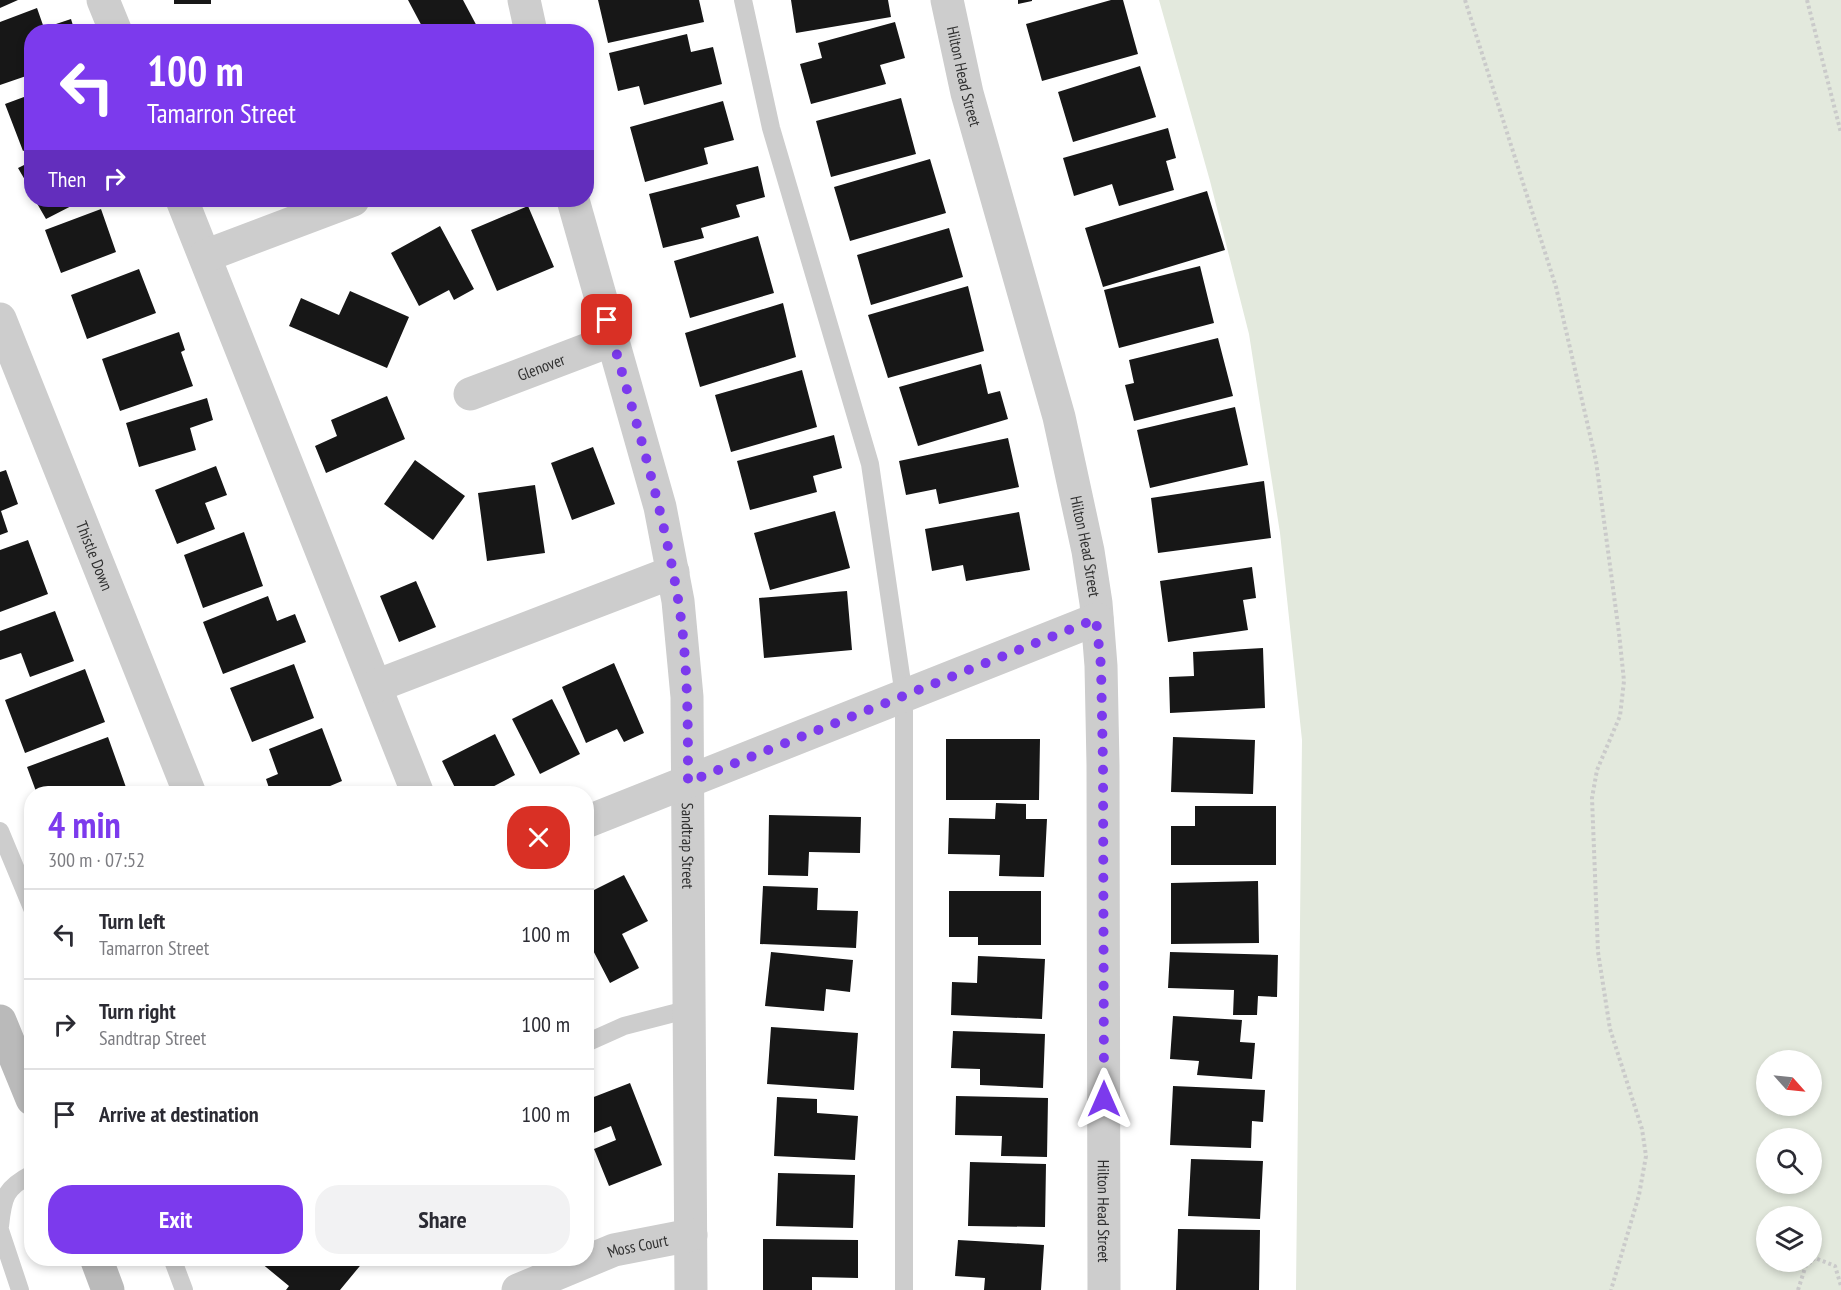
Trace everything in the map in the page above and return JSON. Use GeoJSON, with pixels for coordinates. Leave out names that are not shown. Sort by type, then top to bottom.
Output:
{"type":"FeatureCollection","features":[{"type":"Feature","properties":{"kind":"street"},"geometry":{"type":"LineString","coordinates":[[103,0],[113,24]]}},
{"type":"Feature","properties":{"kind":"street"},"geometry":{"type":"LineString","coordinates":[[524,0],[529,24]]}},
{"type":"Feature","properties":{"kind":"street","name":"Hilton Head Street"},"geometry":{"type":"LineString","coordinates":[[948,0],[967,93],[1059,417],[1088,551],[1101,666],[1104,1290]]}},
{"type":"Feature","properties":{"kind":"street"},"geometry":{"type":"LineString","coordinates":[[185,207],[415,786]]}},
{"type":"Feature","properties":{"kind":"street"},"geometry":{"type":"LineString","coordinates":[[205,256],[334,207]]}},
{"type":"Feature","properties":{"kind":"street","name":"Sandtrap Street"},"geometry":{"type":"LineString","coordinates":[[575,207],[660,507],[678,601],[687,697],[691,1290]]}},
{"type":"Feature","properties":{"kind":"street","name":"Thistle Down"},"geometry":{"type":"LineString","coordinates":[[0,319],[187,786]]}},
{"type":"Feature","properties":{"kind":"street","name":"Glenover"},"geometry":{"type":"LineString","coordinates":[[470,394],[612,340]]}},
{"type":"Feature","properties":{"kind":"street"},"geometry":{"type":"LineString","coordinates":[[376,686],[673,572]]}},
{"type":"Feature","properties":{"kind":"street"},"geometry":{"type":"LineString","coordinates":[[594,819],[1096,619]]}},
{"type":"Feature","properties":{"kind":"street"},"geometry":{"type":"LineString","coordinates":[[14,1038],[24,1072]]}},
{"type":"Feature","properties":{"kind":"street","name":"Moss Court"},"geometry":{"type":"LineString","coordinates":[[594,1258],[614,1250],[691,1235]]}},
{"type":"Feature","properties":{"kind":"street"},"geometry":{"type":"LineString","coordinates":[[99,1266],[108,1290]]}},
{"type":"Feature","properties":{"kind":"street","name":"Moss Court"},"geometry":{"type":"LineString","coordinates":[[518,1290],[576,1266]]}},
{"type":"Feature","properties":{"kind":"lane"},"geometry":{"type":"LineString","coordinates":[[743,0],[771,128],[870,464],[904,696],[904,1290]]}},
{"type":"Feature","properties":{"kind":"lane"},"geometry":{"type":"LineString","coordinates":[[0,831],[24,889]]}},
{"type":"Feature","properties":{"kind":"lane"},"geometry":{"type":"LineString","coordinates":[[594,1039],[624,1026],[690,1009]]}},
{"type":"Feature","properties":{"kind":"lane"},"geometry":{"type":"LineString","coordinates":[[21,1290],[0,1228],[3,1204],[13,1184],[24,1178]]}},
{"type":"Feature","properties":{"kind":"lane"},"geometry":{"type":"LineString","coordinates":[[175,1266],[184,1290]]}},
{"type":"Feature","properties":{"kind":"path"},"geometry":{"type":"LineString","coordinates":[[1465,0],[1556,287],[1596,461],[1619,633],[1624,681],[1620,716],[1598,770],[1592,798],[1598,952],[1610,1029],[1642,1129],[1646,1156],[1639,1196],[1611,1290]]}},
{"type":"Feature","properties":{"kind":"path"},"geometry":{"type":"LineString","coordinates":[[1807,0],[1841,133]]}},
{"type":"Feature","properties":{"kind":"path"},"geometry":{"type":"LineString","coordinates":[[1822,1261],[1835,1266],[1841,1286]]}},
{"type":"Feature","properties":{"kind":"path"},"geometry":{"type":"LineString","coordinates":[[1798,1290],[1804,1272]]}},
{"type":"Feature","properties":{"kind":"shaded area"},"geometry":{"type":"Polygon","coordinates":[[[1159,0],[1841,0],[1841,1290],[1296,1290],[1302,740],[1280,533],[1249,334],[1210,181],[1159,0]]]}},
{"type":"Feature","properties":{"kind":"building"},"geometry":{"type":"Polygon","coordinates":[[[0,0],[18,0],[0,8],[0,0]]]}},
{"type":"Feature","properties":{"kind":"building"},"geometry":{"type":"Polygon","coordinates":[[[174,0],[211,0],[211,4],[174,4],[174,0]]]}},
{"type":"Feature","properties":{"kind":"building"},"geometry":{"type":"Polygon","coordinates":[[[408,0],[463,0],[476,24],[421,24],[408,0]]]}},
{"type":"Feature","properties":{"kind":"building"},"geometry":{"type":"Polygon","coordinates":[[[598,0],[699,0],[704,22],[608,43],[598,0]]]}},
{"type":"Feature","properties":{"kind":"building"},"geometry":{"type":"Polygon","coordinates":[[[791,0],[888,0],[891,17],[796,33],[791,0]]]}},
{"type":"Feature","properties":{"kind":"building"},"geometry":{"type":"Polygon","coordinates":[[[1018,0],[1032,0],[1032,1],[1018,4],[1018,0]]]}},
{"type":"Feature","properties":{"kind":"building"},"geometry":{"type":"Polygon","coordinates":[[[1111,0],[1123,0],[1138,54],[1042,81],[1026,24],[1111,0]]]}},
{"type":"Feature","properties":{"kind":"building"},"geometry":{"type":"Polygon","coordinates":[[[37,8],[43,24],[24,24],[24,77],[0,85],[0,22],[37,8]]]}},
{"type":"Feature","properties":{"kind":"building"},"geometry":{"type":"Polygon","coordinates":[[[71,19],[73,24],[56,24],[71,19]]]}},
{"type":"Feature","properties":{"kind":"building"},"geometry":{"type":"Polygon","coordinates":[[[895,22],[905,58],[880,65],[886,84],[811,104],[800,64],[822,58],[818,43],[895,22]]]}},
{"type":"Feature","properties":{"kind":"building"},"geometry":{"type":"Polygon","coordinates":[[[687,34],[691,52],[713,47],[722,84],[644,105],[639,86],[618,91],[609,53],[687,34]]]}},
{"type":"Feature","properties":{"kind":"building"},"geometry":{"type":"Polygon","coordinates":[[[1140,66],[1156,117],[1073,142],[1058,92],[1140,66]]]}},
{"type":"Feature","properties":{"kind":"building"},"geometry":{"type":"Polygon","coordinates":[[[24,97],[23,151],[5,104],[24,97]]]}},
{"type":"Feature","properties":{"kind":"building"},"geometry":{"type":"Polygon","coordinates":[[[901,98],[916,154],[831,177],[816,121],[901,98]]]}},
{"type":"Feature","properties":{"kind":"building"},"geometry":{"type":"Polygon","coordinates":[[[723,101],[734,140],[704,148],[708,164],[645,182],[630,127],[723,101]]]}},
{"type":"Feature","properties":{"kind":"building"},"geometry":{"type":"Polygon","coordinates":[[[1168,128],[1176,158],[1166,161],[1174,190],[1119,206],[1112,184],[1074,196],[1063,158],[1168,128]]]}},
{"type":"Feature","properties":{"kind":"building"},"geometry":{"type":"Polygon","coordinates":[[[930,159],[946,213],[850,241],[834,187],[930,159]]]}},
{"type":"Feature","properties":{"kind":"building"},"geometry":{"type":"Polygon","coordinates":[[[24,165],[24,178],[18,168],[24,165]]]}},
{"type":"Feature","properties":{"kind":"building"},"geometry":{"type":"Polygon","coordinates":[[[758,166],[765,197],[736,205],[740,217],[701,228],[704,238],[663,248],[649,194],[758,166]]]}},
{"type":"Feature","properties":{"kind":"building"},"geometry":{"type":"Polygon","coordinates":[[[1207,191],[1225,250],[1103,287],[1085,228],[1207,191]]]}},
{"type":"Feature","properties":{"kind":"building"},"geometry":{"type":"Polygon","coordinates":[[[39,207],[69,207],[46,219],[39,207]]]}},
{"type":"Feature","properties":{"kind":"building"},"geometry":{"type":"Polygon","coordinates":[[[528,207],[554,267],[497,291],[471,230],[528,207]]]}},
{"type":"Feature","properties":{"kind":"building"},"geometry":{"type":"Polygon","coordinates":[[[101,209],[116,252],[61,273],[45,230],[101,209]]]}},
{"type":"Feature","properties":{"kind":"building"},"geometry":{"type":"Polygon","coordinates":[[[440,226],[474,289],[454,300],[449,290],[419,306],[391,253],[440,226]]]}},
{"type":"Feature","properties":{"kind":"building"},"geometry":{"type":"Polygon","coordinates":[[[949,228],[963,277],[871,305],[857,255],[949,228]]]}},
{"type":"Feature","properties":{"kind":"building"},"geometry":{"type":"Polygon","coordinates":[[[758,236],[774,293],[690,318],[674,261],[758,236]]]}},
{"type":"Feature","properties":{"kind":"building"},"geometry":{"type":"Polygon","coordinates":[[[1200,266],[1214,323],[1119,348],[1104,290],[1200,266]]]}},
{"type":"Feature","properties":{"kind":"building"},"geometry":{"type":"Polygon","coordinates":[[[139,269],[156,313],[87,339],[71,295],[139,269]]]}},
{"type":"Feature","properties":{"kind":"building"},"geometry":{"type":"Polygon","coordinates":[[[968,286],[984,351],[888,378],[868,315],[968,286]]]}},
{"type":"Feature","properties":{"kind":"building"},"geometry":{"type":"Polygon","coordinates":[[[350,291],[409,317],[387,368],[289,326],[301,298],[339,315],[350,291]]]}},
{"type":"Feature","properties":{"kind":"building"},"geometry":{"type":"Polygon","coordinates":[[[783,303],[796,357],[700,387],[685,333],[783,303]]]}},
{"type":"Feature","properties":{"kind":"building"},"geometry":{"type":"Polygon","coordinates":[[[179,332],[185,350],[181,352],[193,386],[120,411],[102,359],[179,332]]]}},
{"type":"Feature","properties":{"kind":"building"},"geometry":{"type":"Polygon","coordinates":[[[1218,338],[1233,396],[1134,421],[1125,385],[1134,383],[1129,360],[1218,338]]]}},
{"type":"Feature","properties":{"kind":"building"},"geometry":{"type":"Polygon","coordinates":[[[981,364],[988,394],[1000,391],[1008,419],[918,446],[899,387],[981,364]]]}},
{"type":"Feature","properties":{"kind":"building"},"geometry":{"type":"Polygon","coordinates":[[[802,370],[817,427],[731,452],[715,395],[802,370]]]}},
{"type":"Feature","properties":{"kind":"building"},"geometry":{"type":"Polygon","coordinates":[[[387,396],[405,439],[326,473],[315,446],[337,436],[331,420],[387,396]]]}},
{"type":"Feature","properties":{"kind":"building"},"geometry":{"type":"Polygon","coordinates":[[[207,398],[213,420],[190,428],[196,450],[139,467],[126,423],[207,398]]]}},
{"type":"Feature","properties":{"kind":"building"},"geometry":{"type":"Polygon","coordinates":[[[1235,407],[1248,465],[1150,488],[1137,430],[1235,407]]]}},
{"type":"Feature","properties":{"kind":"building"},"geometry":{"type":"Polygon","coordinates":[[[834,435],[842,468],[813,476],[817,492],[750,510],[737,461],[834,435]]]}},
{"type":"Feature","properties":{"kind":"building"},"geometry":{"type":"Polygon","coordinates":[[[1008,438],[1019,487],[939,504],[936,489],[906,495],[899,461],[1008,438]]]}},
{"type":"Feature","properties":{"kind":"building"},"geometry":{"type":"Polygon","coordinates":[[[593,447],[615,504],[572,520],[551,463],[593,447]]]}},
{"type":"Feature","properties":{"kind":"building"},"geometry":{"type":"Polygon","coordinates":[[[415,460],[465,496],[433,540],[384,504],[415,460]]]}},
{"type":"Feature","properties":{"kind":"building"},"geometry":{"type":"Polygon","coordinates":[[[216,466],[227,495],[205,503],[215,529],[177,544],[155,490],[216,466]]]}},
{"type":"Feature","properties":{"kind":"building"},"geometry":{"type":"Polygon","coordinates":[[[6,470],[18,504],[1,511],[8,532],[0,535],[0,472],[6,470]]]}},
{"type":"Feature","properties":{"kind":"building"},"geometry":{"type":"Polygon","coordinates":[[[1264,481],[1271,538],[1158,553],[1151,498],[1264,481]]]}},
{"type":"Feature","properties":{"kind":"building"},"geometry":{"type":"Polygon","coordinates":[[[535,485],[545,553],[487,561],[478,493],[535,485]]]}},
{"type":"Feature","properties":{"kind":"building"},"geometry":{"type":"Polygon","coordinates":[[[835,511],[850,568],[770,590],[754,533],[835,511]]]}},
{"type":"Feature","properties":{"kind":"building"},"geometry":{"type":"Polygon","coordinates":[[[1019,512],[1030,570],[966,581],[963,565],[932,571],[925,529],[1019,512]]]}},
{"type":"Feature","properties":{"kind":"building"},"geometry":{"type":"Polygon","coordinates":[[[244,532],[263,586],[203,608],[184,555],[244,532]]]}},
{"type":"Feature","properties":{"kind":"building"},"geometry":{"type":"Polygon","coordinates":[[[28,540],[48,594],[0,612],[0,550],[28,540]]]}},
{"type":"Feature","properties":{"kind":"building"},"geometry":{"type":"Polygon","coordinates":[[[1252,567],[1256,598],[1243,600],[1248,630],[1168,642],[1160,581],[1252,567]]]}},
{"type":"Feature","properties":{"kind":"building"},"geometry":{"type":"Polygon","coordinates":[[[416,581],[436,627],[399,642],[380,596],[416,581]]]}},
{"type":"Feature","properties":{"kind":"building"},"geometry":{"type":"Polygon","coordinates":[[[847,591],[852,650],[764,658],[759,598],[847,591]]]}},
{"type":"Feature","properties":{"kind":"building"},"geometry":{"type":"Polygon","coordinates":[[[268,596],[277,621],[295,614],[306,642],[223,674],[203,622],[268,596]]]}},
{"type":"Feature","properties":{"kind":"building"},"geometry":{"type":"Polygon","coordinates":[[[55,611],[74,661],[30,677],[21,653],[0,660],[0,631],[55,611]]]}},
{"type":"Feature","properties":{"kind":"building"},"geometry":{"type":"Polygon","coordinates":[[[1263,648],[1265,708],[1170,713],[1169,677],[1194,676],[1193,652],[1263,648]]]}},
{"type":"Feature","properties":{"kind":"building"},"geometry":{"type":"Polygon","coordinates":[[[614,663],[644,733],[624,742],[617,729],[586,743],[562,687],[614,663]]]}},
{"type":"Feature","properties":{"kind":"building"},"geometry":{"type":"Polygon","coordinates":[[[294,664],[314,718],[252,742],[230,688],[294,664]]]}},
{"type":"Feature","properties":{"kind":"building"},"geometry":{"type":"Polygon","coordinates":[[[85,669],[105,722],[25,753],[5,700],[85,669]]]}},
{"type":"Feature","properties":{"kind":"building"},"geometry":{"type":"Polygon","coordinates":[[[552,699],[580,754],[540,774],[512,719],[552,699]]]}},
{"type":"Feature","properties":{"kind":"building"},"geometry":{"type":"Polygon","coordinates":[[[322,728],[342,781],[330,786],[268,786],[266,779],[278,774],[269,749],[322,728]]]}},
{"type":"Feature","properties":{"kind":"building"},"geometry":{"type":"Polygon","coordinates":[[[495,734],[515,775],[494,786],[454,786],[442,761],[495,734]]]}},
{"type":"Feature","properties":{"kind":"building"},"geometry":{"type":"Polygon","coordinates":[[[108,737],[126,786],[34,786],[27,767],[108,737]]]}},
{"type":"Feature","properties":{"kind":"building"},"geometry":{"type":"Polygon","coordinates":[[[1173,737],[1255,740],[1253,794],[1171,792],[1173,737]]]}},
{"type":"Feature","properties":{"kind":"building"},"geometry":{"type":"Polygon","coordinates":[[[946,739],[1040,739],[1039,800],[946,800],[946,739]]]}},
{"type":"Feature","properties":{"kind":"building"},"geometry":{"type":"Polygon","coordinates":[[[996,803],[1026,804],[1026,819],[1047,819],[1044,877],[999,876],[1000,855],[948,854],[949,818],[995,819],[996,803]]]}},
{"type":"Feature","properties":{"kind":"building"},"geometry":{"type":"Polygon","coordinates":[[[1195,806],[1276,806],[1276,865],[1171,865],[1171,826],[1195,826],[1195,806]]]}},
{"type":"Feature","properties":{"kind":"building"},"geometry":{"type":"Polygon","coordinates":[[[769,815],[861,817],[860,853],[809,852],[808,876],[768,875],[769,815]]]}},
{"type":"Feature","properties":{"kind":"building"},"geometry":{"type":"Polygon","coordinates":[[[624,875],[648,921],[622,934],[639,968],[610,983],[594,952],[594,890],[624,875]]]}},
{"type":"Feature","properties":{"kind":"building"},"geometry":{"type":"Polygon","coordinates":[[[1258,881],[1259,943],[1171,944],[1171,883],[1258,881]]]}},
{"type":"Feature","properties":{"kind":"building"},"geometry":{"type":"Polygon","coordinates":[[[763,886],[818,888],[817,910],[858,911],[856,948],[760,944],[763,886]]]}},
{"type":"Feature","properties":{"kind":"building"},"geometry":{"type":"Polygon","coordinates":[[[949,891],[1041,891],[1041,945],[978,945],[978,937],[949,937],[949,891]]]}},
{"type":"Feature","properties":{"kind":"building"},"geometry":{"type":"Polygon","coordinates":[[[771,952],[853,960],[850,992],[826,989],[824,1011],[765,1006],[771,952]]]}},
{"type":"Feature","properties":{"kind":"building"},"geometry":{"type":"Polygon","coordinates":[[[1170,952],[1278,955],[1277,997],[1258,996],[1257,1015],[1233,1015],[1234,990],[1168,988],[1170,952]]]}},
{"type":"Feature","properties":{"kind":"building"},"geometry":{"type":"Polygon","coordinates":[[[978,956],[1045,959],[1042,1019],[951,1015],[952,982],[977,983],[978,956]]]}},
{"type":"Feature","properties":{"kind":"building"},"geometry":{"type":"Polygon","coordinates":[[[1173,1016],[1242,1020],[1240,1042],[1255,1043],[1252,1079],[1197,1075],[1199,1061],[1170,1059],[1173,1016]]]}},
{"type":"Feature","properties":{"kind":"building"},"geometry":{"type":"Polygon","coordinates":[[[771,1027],[858,1033],[854,1090],[767,1084],[771,1027]]]}},
{"type":"Feature","properties":{"kind":"building"},"geometry":{"type":"Polygon","coordinates":[[[953,1031],[1045,1034],[1043,1088],[980,1085],[980,1069],[951,1068],[953,1031]]]}},
{"type":"Feature","properties":{"kind":"building"},"geometry":{"type":"Polygon","coordinates":[[[630,1083],[662,1165],[609,1186],[594,1149],[616,1140],[611,1126],[594,1133],[594,1097],[630,1083]]]}},
{"type":"Feature","properties":{"kind":"building"},"geometry":{"type":"Polygon","coordinates":[[[1173,1086],[1265,1090],[1263,1122],[1252,1121],[1251,1148],[1170,1145],[1173,1086]]]}},
{"type":"Feature","properties":{"kind":"building"},"geometry":{"type":"Polygon","coordinates":[[[956,1096],[1048,1098],[1047,1157],[1001,1156],[1002,1136],[955,1135],[956,1096]]]}},
{"type":"Feature","properties":{"kind":"building"},"geometry":{"type":"Polygon","coordinates":[[[777,1097],[817,1099],[817,1113],[858,1116],[855,1160],[774,1156],[777,1097]]]}},
{"type":"Feature","properties":{"kind":"building"},"geometry":{"type":"Polygon","coordinates":[[[1191,1159],[1263,1161],[1260,1219],[1188,1216],[1191,1159]]]}},
{"type":"Feature","properties":{"kind":"building"},"geometry":{"type":"Polygon","coordinates":[[[970,1162],[1046,1164],[1045,1227],[968,1226],[970,1162]]]}},
{"type":"Feature","properties":{"kind":"building"},"geometry":{"type":"Polygon","coordinates":[[[778,1173],[855,1175],[853,1228],[776,1226],[778,1173]]]}},
{"type":"Feature","properties":{"kind":"building"},"geometry":{"type":"Polygon","coordinates":[[[1178,1229],[1260,1230],[1259,1290],[1176,1290],[1178,1229]]]}},
{"type":"Feature","properties":{"kind":"building"},"geometry":{"type":"Polygon","coordinates":[[[763,1239],[858,1240],[858,1278],[812,1277],[812,1290],[763,1290],[763,1239]]]}},
{"type":"Feature","properties":{"kind":"building"},"geometry":{"type":"Polygon","coordinates":[[[958,1240],[1044,1245],[1041,1290],[984,1290],[985,1278],[955,1276],[958,1240]]]}},
{"type":"Feature","properties":{"kind":"building"},"geometry":{"type":"Polygon","coordinates":[[[265,1266],[360,1266],[340,1290],[286,1290],[289,1286],[265,1266]]]}},
{"type":"Feature","properties":{"kind":"route"},"geometry":{"type":"LineString","coordinates":[[607,320],[660,507],[678,601],[687,697],[688,782],[1096,619],[1101,666],[1103,765],[1104,1099]]}}]}
